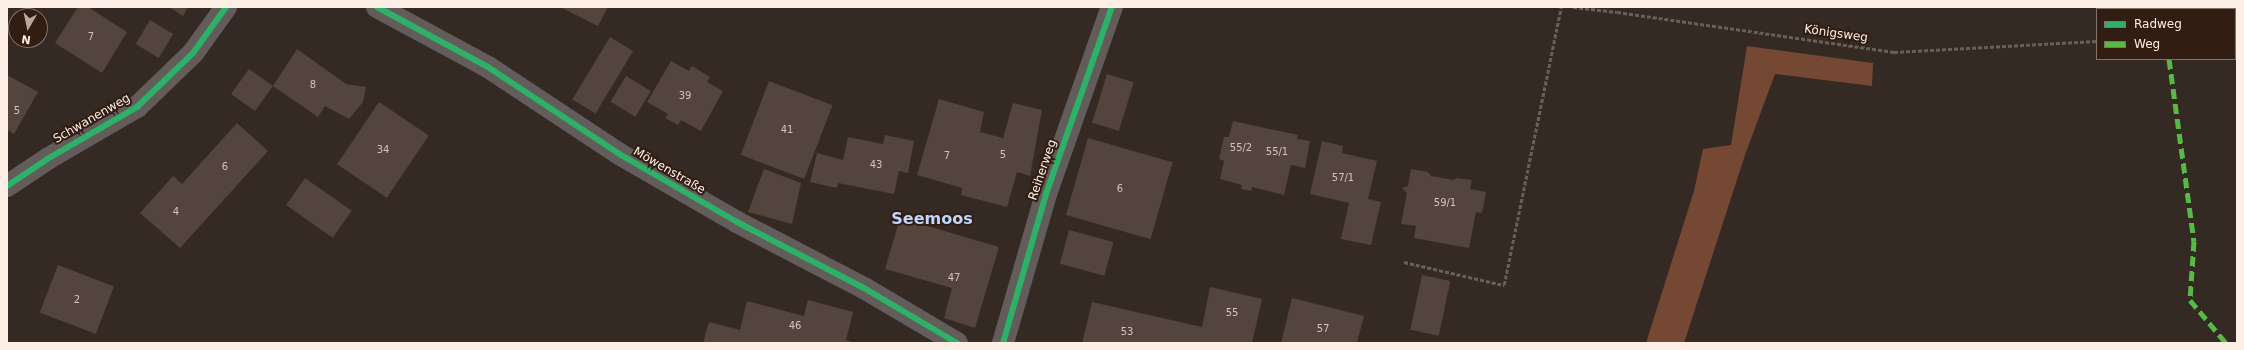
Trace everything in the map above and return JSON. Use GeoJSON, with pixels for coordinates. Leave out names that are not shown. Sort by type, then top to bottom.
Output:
{"type":"FeatureCollection","features":[{"type":"Feature","properties":{"kind":"street","name":"Schwanenweg"},"geometry":{"type":"LineString","coordinates":[[7,186],[49,158],[136,107],[193,53],[226,7]]}},
{"type":"Feature","properties":{"kind":"street","name":"Möwenstraße"},"geometry":{"type":"LineString","coordinates":[[377,7],[488,67],[621,155],[737,222],[864,288],[956,343]]}},
{"type":"Feature","properties":{"kind":"street","name":"Reiherweg"},"geometry":{"type":"LineString","coordinates":[[1003,343],[1046,194],[1112,7]]}},
{"type":"Feature","properties":{"kind":"path"},"geometry":{"type":"LineString","coordinates":[[1404,262],[1504,285],[1561,7]]}},
{"type":"Feature","properties":{"kind":"shaded area"},"geometry":{"type":"Polygon","coordinates":[[[1747,46],[1873,63],[1872,86],[1775,74],[1745,155],[1684,343],[1646,343],[1694,191],[1703,149],[1731,145],[1747,46]]]}},
{"type":"Feature","properties":{"kind":"building"},"geometry":{"type":"Polygon","coordinates":[[[78,7],[88,7],[127,32],[102,73],[55,43],[78,7]]]}},
{"type":"Feature","properties":{"kind":"building"},"geometry":{"type":"Polygon","coordinates":[[[169,7],[188,7],[183,16],[169,7]]]}},
{"type":"Feature","properties":{"kind":"building"},"geometry":{"type":"Polygon","coordinates":[[[560,7],[608,7],[598,26],[560,7]]]}},
{"type":"Feature","properties":{"kind":"building"},"geometry":{"type":"Polygon","coordinates":[[[150,20],[173,34],[159,58],[136,44],[150,20]]]}},
{"type":"Feature","properties":{"kind":"building"},"geometry":{"type":"Polygon","coordinates":[[[610,37],[633,51],[596,113],[572,100],[610,37]]]}},
{"type":"Feature","properties":{"kind":"building"},"geometry":{"type":"Polygon","coordinates":[[[297,49],[346,84],[366,87],[363,102],[349,119],[325,106],[318,117],[273,86],[297,49]]]}},
{"type":"Feature","properties":{"kind":"building"},"geometry":{"type":"Polygon","coordinates":[[[671,61],[689,71],[692,66],[710,77],[707,82],[723,91],[701,131],[681,120],[678,125],[665,118],[668,114],[647,102],[671,61]]]}},
{"type":"Feature","properties":{"kind":"building"},"geometry":{"type":"Polygon","coordinates":[[[249,69],[273,86],[255,111],[231,94],[249,69]]]}},
{"type":"Feature","properties":{"kind":"building"},"geometry":{"type":"Polygon","coordinates":[[[1107,74],[1134,82],[1119,131],[1092,123],[1107,74]]]}},
{"type":"Feature","properties":{"kind":"building"},"geometry":{"type":"Polygon","coordinates":[[[7,75],[38,92],[14,134],[7,130],[7,75]]]}},
{"type":"Feature","properties":{"kind":"building"},"geometry":{"type":"Polygon","coordinates":[[[626,76],[651,91],[635,117],[611,102],[626,76]]]}},
{"type":"Feature","properties":{"kind":"building"},"geometry":{"type":"Polygon","coordinates":[[[769,81],[832,105],[804,179],[741,155],[769,81]]]}},
{"type":"Feature","properties":{"kind":"building"},"geometry":{"type":"Polygon","coordinates":[[[939,99],[984,112],[980,132],[1003,138],[1013,103],[1042,110],[1030,176],[1017,172],[1007,207],[961,195],[962,188],[917,175],[939,99]]]}},
{"type":"Feature","properties":{"kind":"building"},"geometry":{"type":"Polygon","coordinates":[[[379,102],[429,136],[387,198],[337,164],[379,102]]]}},
{"type":"Feature","properties":{"kind":"building"},"geometry":{"type":"Polygon","coordinates":[[[1233,121],[1298,135],[1297,139],[1310,141],[1305,168],[1291,165],[1284,195],[1252,187],[1251,191],[1241,189],[1242,185],[1220,179],[1224,161],[1219,159],[1224,137],[1229,137],[1233,121]]]}},
{"type":"Feature","properties":{"kind":"building"},"geometry":{"type":"Polygon","coordinates":[[[237,123],[268,151],[180,248],[140,213],[173,176],[182,184],[237,123]]]}},
{"type":"Feature","properties":{"kind":"building"},"geometry":{"type":"Polygon","coordinates":[[[885,135],[914,141],[908,173],[899,171],[894,194],[838,183],[837,188],[810,182],[817,153],[843,160],[848,137],[883,144],[885,135]]]}},
{"type":"Feature","properties":{"kind":"building"},"geometry":{"type":"Polygon","coordinates":[[[1088,138],[1173,162],[1151,239],[1066,215],[1088,138]]]}},
{"type":"Feature","properties":{"kind":"building"},"geometry":{"type":"Polygon","coordinates":[[[1322,141],[1343,146],[1342,153],[1377,161],[1368,199],[1381,202],[1371,245],[1341,239],[1349,203],[1310,194],[1322,141]]]}},
{"type":"Feature","properties":{"kind":"building"},"geometry":{"type":"Polygon","coordinates":[[[764,169],[801,183],[792,224],[748,212],[764,169]]]}},
{"type":"Feature","properties":{"kind":"building"},"geometry":{"type":"Polygon","coordinates":[[[1411,169],[1428,172],[1431,176],[1454,180],[1456,178],[1472,180],[1470,189],[1486,192],[1482,213],[1476,212],[1469,248],[1414,238],[1416,226],[1401,224],[1407,193],[1402,188],[1408,186],[1411,169]]]}},
{"type":"Feature","properties":{"kind":"building"},"geometry":{"type":"Polygon","coordinates":[[[305,178],[352,211],[333,238],[286,205],[305,178]]]}},
{"type":"Feature","properties":{"kind":"building"},"geometry":{"type":"Polygon","coordinates":[[[900,218],[999,247],[975,328],[944,318],[952,288],[885,269],[900,218]]]}},
{"type":"Feature","properties":{"kind":"building"},"geometry":{"type":"Polygon","coordinates":[[[1069,230],[1113,242],[1104,276],[1060,264],[1069,230]]]}},
{"type":"Feature","properties":{"kind":"building"},"geometry":{"type":"Polygon","coordinates":[[[58,265],[114,287],[96,334],[40,313],[58,265]]]}},
{"type":"Feature","properties":{"kind":"building"},"geometry":{"type":"Polygon","coordinates":[[[1422,275],[1450,281],[1439,336],[1410,330],[1422,275]]]}},
{"type":"Feature","properties":{"kind":"building"},"geometry":{"type":"Polygon","coordinates":[[[1210,287],[1262,299],[1252,343],[1082,343],[1092,302],[1202,327],[1210,287]]]}},
{"type":"Feature","properties":{"kind":"building"},"geometry":{"type":"Polygon","coordinates":[[[1292,298],[1364,316],[1357,343],[1281,343],[1292,298]]]}},
{"type":"Feature","properties":{"kind":"building"},"geometry":{"type":"Polygon","coordinates":[[[808,300],[853,312],[846,340],[855,343],[703,343],[709,322],[740,330],[747,301],[804,316],[808,300]]]}},
{"type":"Feature","properties":{"kind":"marked path"},"geometry":{"type":"LineString","coordinates":[[2169,60],[2194,241],[2190,300],[2226,343]]}},
{"type":"Feature","properties":{"kind":"cycle path"},"geometry":{"type":"LineString","coordinates":[[7,186],[49,158],[137,107],[193,53],[226,7]]}},
{"type":"Feature","properties":{"kind":"cycle path"},"geometry":{"type":"LineString","coordinates":[[377,7],[488,67],[621,155],[737,222],[864,288],[957,343]]}},
{"type":"Feature","properties":{"kind":"cycle path"},"geometry":{"type":"LineString","coordinates":[[1003,343],[1046,194],[1112,7]]}},
{"type":"Feature","properties":{"kind":"district","name":"Seemoos"},"geometry":{"type":"Point","coordinates":[932,219]}}]}
